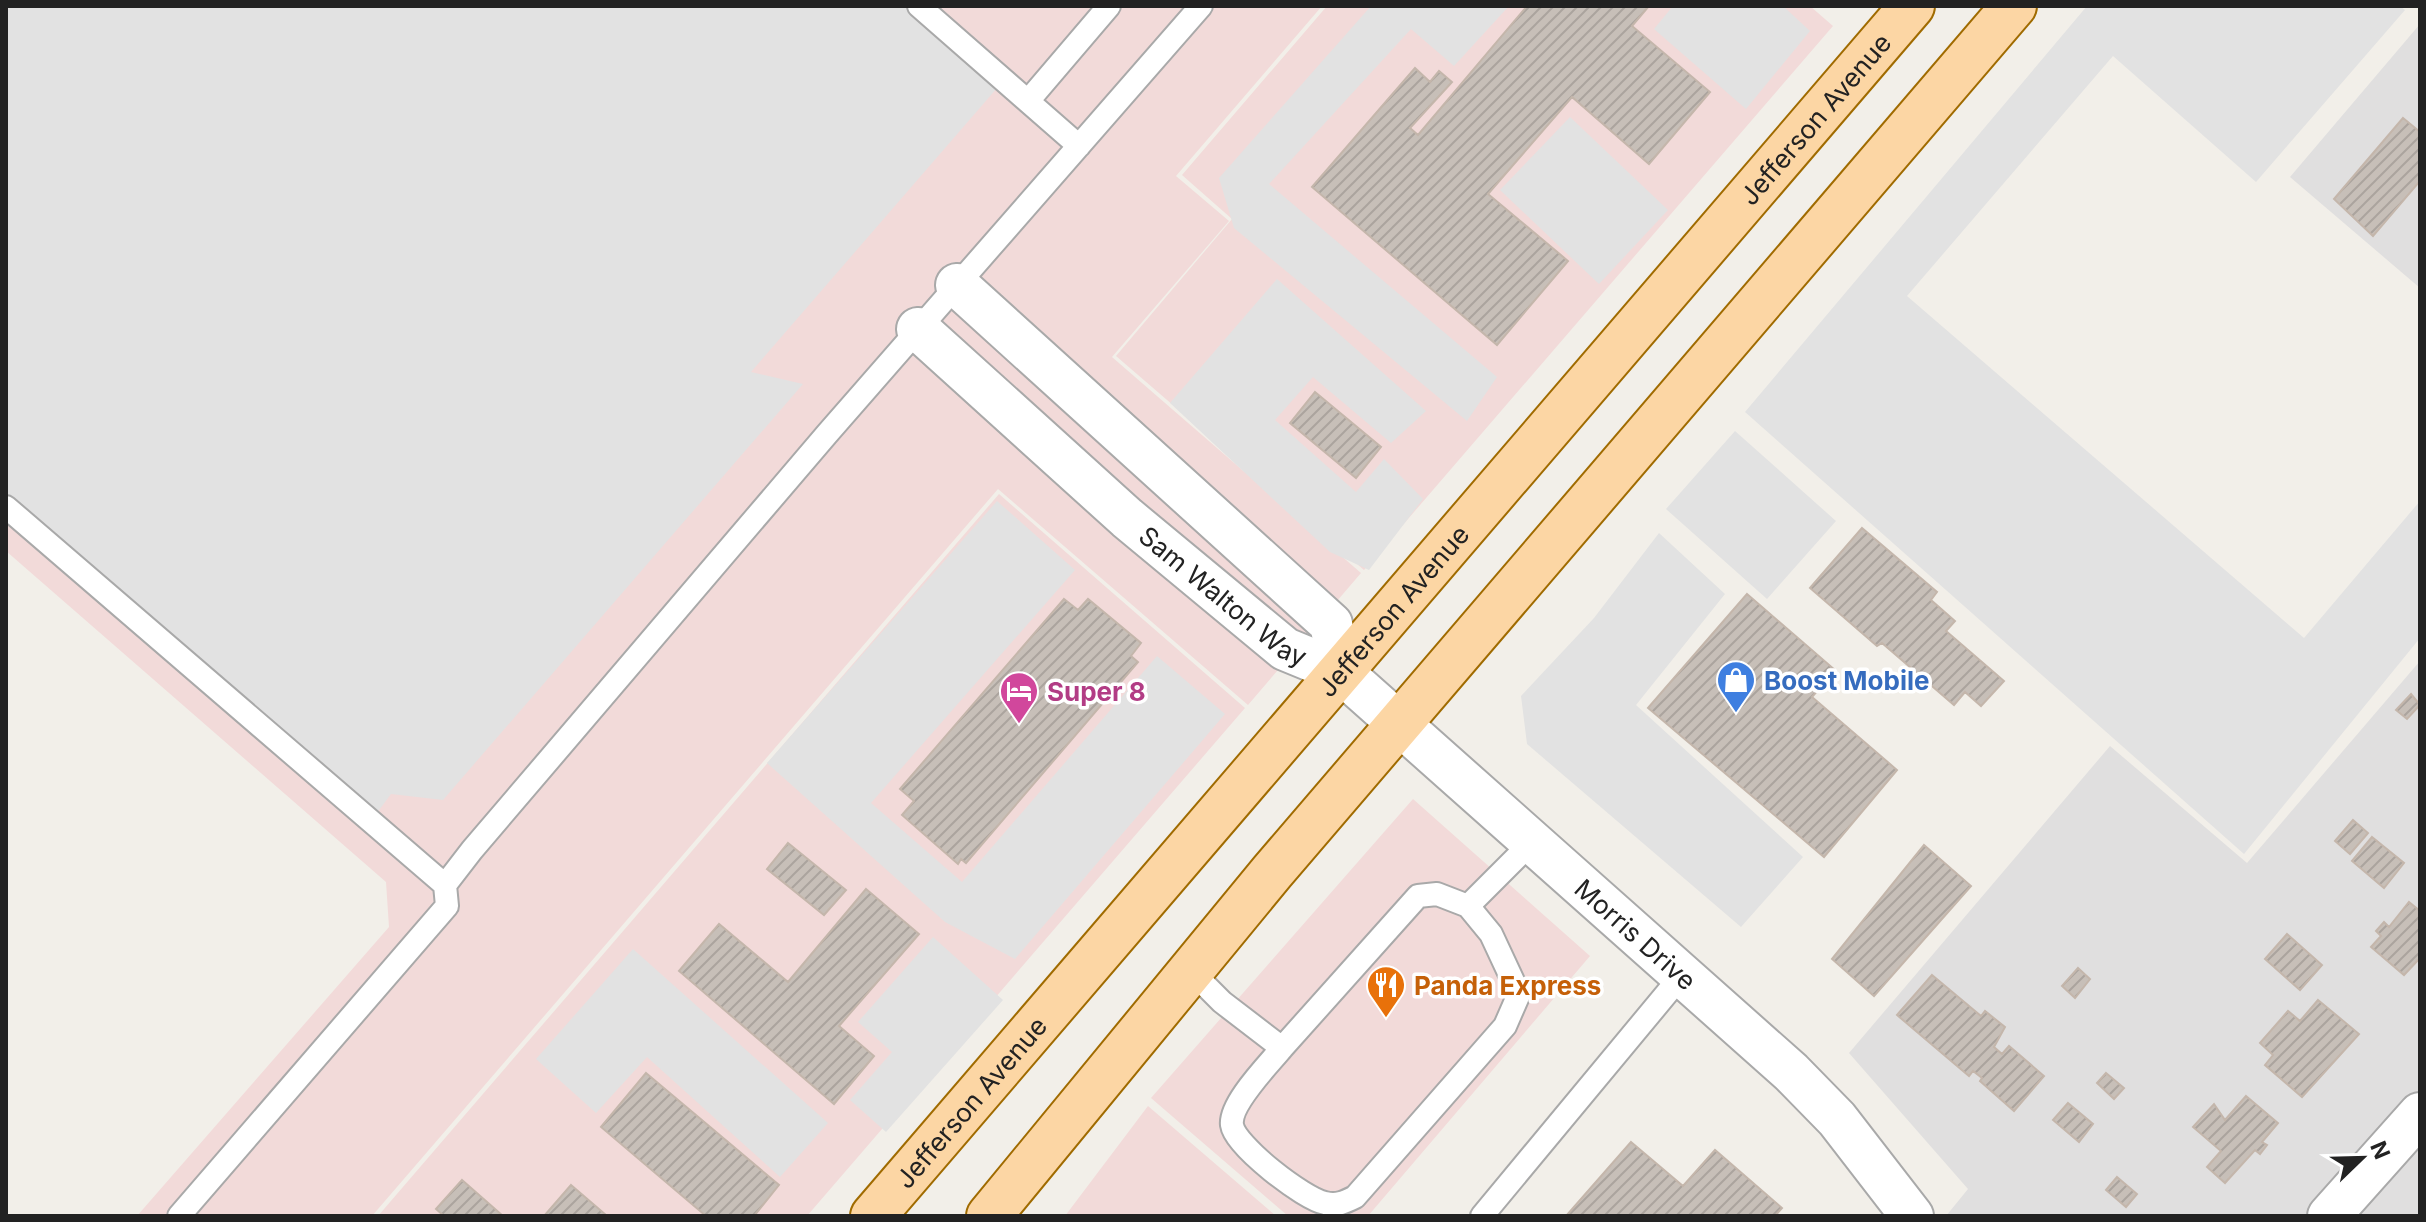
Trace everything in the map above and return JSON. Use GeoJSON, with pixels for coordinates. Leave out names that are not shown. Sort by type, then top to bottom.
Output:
{"type":"FeatureCollection","features":[{"type":"Feature","properties":{"kind":"main road","name":"Jefferson Avenue"},"geometry":{"type":"LineString","coordinates":[[873,1216],[1912,6]]}},
{"type":"Feature","properties":{"kind":"main road"},"geometry":{"type":"LineString","coordinates":[[989,1216],[1190,970],[2014,6]]}},
{"type":"Feature","properties":{"kind":"street","name":"Sam Walton Way"},"geometry":{"type":"LineString","coordinates":[[957,285],[1331,624],[1341,672]]}},
{"type":"Feature","properties":{"kind":"street","name":"Sam Walton Way"},"geometry":{"type":"LineString","coordinates":[[918,329],[1127,518],[1285,649],[1341,672]]}},
{"type":"Feature","properties":{"kind":"street","name":"Morris Drive"},"geometry":{"type":"LineString","coordinates":[[1341,672],[1791,1072],[1828,1110],[1912,1216]]}},
{"type":"Feature","properties":{"kind":"street"},"geometry":{"type":"LineString","coordinates":[[2329,1216],[2420,1114]]}},
{"type":"Feature","properties":{"kind":"lane"},"geometry":{"type":"LineString","coordinates":[[919,6],[1079,146]]}},
{"type":"Feature","properties":{"kind":"lane"},"geometry":{"type":"LineString","coordinates":[[1028,101],[1109,6]]}},
{"type":"Feature","properties":{"kind":"lane"},"geometry":{"type":"LineString","coordinates":[[445,885],[918,329],[1201,6]]}},
{"type":"Feature","properties":{"kind":"lane"},"geometry":{"type":"LineString","coordinates":[[6,507],[445,885],[447,906],[179,1216]]}},
{"type":"Feature","properties":{"kind":"lane"},"geometry":{"type":"LineString","coordinates":[[1468,906],[1531,843]]}},
{"type":"Feature","properties":{"kind":"lane"},"geometry":{"type":"LineString","coordinates":[[1437,894],[1468,906],[1491,934],[1519,994],[1505,1026],[1355,1197],[1339,1204],[1324,1203],[1302,1194],[1238,1139],[1232,1124],[1235,1107],[1282,1048],[1418,896],[1437,894]]}},
{"type":"Feature","properties":{"kind":"lane"},"geometry":{"type":"LineString","coordinates":[[1190,970],[1222,1002],[1282,1048]]}},
{"type":"Feature","properties":{"kind":"lane"},"geometry":{"type":"LineString","coordinates":[[1482,1216],[1682,975]]}},
{"type":"Feature","properties":{"kind":"shaded area"},"geometry":{"type":"Polygon","coordinates":[[[6,6],[1322,6],[1176,176],[1229,221],[1112,357],[1361,573],[1248,705],[998,489],[372,1216],[137,1216],[389,927],[386,882],[6,551],[6,6]]]}},
{"type":"Feature","properties":{"kind":"shaded area"},"geometry":{"type":"Polygon","coordinates":[[[6,6],[919,6],[1004,80],[751,372],[803,384],[443,800],[391,794],[371,821],[6,507],[6,6]]]}},
{"type":"Feature","properties":{"kind":"shaded area"},"geometry":{"type":"Polygon","coordinates":[[[1327,6],[1810,6],[1833,26],[1364,570],[1116,356],[1232,219],[1182,175],[1327,6]]]}},
{"type":"Feature","properties":{"kind":"shaded area"},"geometry":{"type":"Polygon","coordinates":[[[1371,6],[1509,6],[1454,66],[1411,29],[1269,184],[1497,377],[1467,421],[1234,228],[1219,178],[1371,6]]]}},
{"type":"Feature","properties":{"kind":"shaded area"},"geometry":{"type":"Polygon","coordinates":[[[1673,6],[1783,6],[1810,31],[1746,109],[1654,29],[1673,6]]]}},
{"type":"Feature","properties":{"kind":"shaded area"},"geometry":{"type":"Polygon","coordinates":[[[2087,6],[2400,6],[2405,10],[2256,182],[2113,56],[1907,296],[2304,638],[2420,501],[2420,638],[2244,854],[1745,412],[2087,6]]]}},
{"type":"Feature","properties":{"kind":"shaded area"},"geometry":{"type":"Polygon","coordinates":[[[2420,24],[2420,288],[2290,177],[2420,24]]]}},
{"type":"Feature","properties":{"kind":"shaded area"},"geometry":{"type":"Polygon","coordinates":[[[1570,117],[1668,210],[1599,284],[1500,190],[1570,117]]]}},
{"type":"Feature","properties":{"kind":"shaded area"},"geometry":{"type":"Polygon","coordinates":[[[1277,279],[1426,411],[1391,443],[1313,377],[1275,420],[1356,492],[1384,459],[1423,499],[1369,570],[1330,552],[1170,403],[1277,279]]]}},
{"type":"Feature","properties":{"kind":"shaded area"},"geometry":{"type":"Polygon","coordinates":[[[1735,431],[1836,521],[1767,599],[1666,509],[1735,431]]]}},
{"type":"Feature","properties":{"kind":"shaded area"},"geometry":{"type":"Polygon","coordinates":[[[999,494],[1245,708],[807,1216],[378,1216],[999,494]]]}},
{"type":"Feature","properties":{"kind":"shaded area"},"geometry":{"type":"Polygon","coordinates":[[[997,501],[1075,570],[871,803],[962,882],[1157,656],[1225,714],[1015,959],[945,922],[767,763],[997,501]]]}},
{"type":"Feature","properties":{"kind":"shaded area"},"geometry":{"type":"Polygon","coordinates":[[[1659,533],[1725,594],[1636,705],[1803,857],[1741,927],[1527,744],[1521,696],[1594,618],[1659,533]]]}},
{"type":"Feature","properties":{"kind":"shaded area"},"geometry":{"type":"Polygon","coordinates":[[[2420,661],[2420,1216],[1946,1216],[1968,1189],[1849,1053],[2110,746],[2247,863],[2420,661]]]}},
{"type":"Feature","properties":{"kind":"shaded area"},"geometry":{"type":"Polygon","coordinates":[[[1413,799],[1590,956],[1368,1216],[1288,1216],[1151,1098],[1413,799]]]}},
{"type":"Feature","properties":{"kind":"shaded area"},"geometry":{"type":"Polygon","coordinates":[[[933,937],[1003,1000],[886,1132],[850,1100],[892,1052],[858,1022],[933,937]]]}},
{"type":"Feature","properties":{"kind":"shaded area"},"geometry":{"type":"Polygon","coordinates":[[[633,949],[828,1123],[780,1177],[647,1057],[596,1113],[536,1059],[633,949]]]}},
{"type":"Feature","properties":{"kind":"shaded area"},"geometry":{"type":"Polygon","coordinates":[[[1148,1106],[1276,1216],[1065,1216],[1148,1106]]]}},
{"type":"Feature","properties":{"kind":"building"},"geometry":{"type":"Polygon","coordinates":[[[1527,6],[1649,6],[1632,26],[1710,92],[1649,164],[1572,97],[1488,194],[1568,261],[1497,345],[1312,187],[1415,68],[1430,82],[1439,71],[1452,82],[1410,128],[1418,135],[1527,6]]]}},
{"type":"Feature","properties":{"kind":"building"},"geometry":{"type":"Polygon","coordinates":[[[2403,118],[2420,132],[2420,181],[2373,236],[2334,199],[2403,118]]]}},
{"type":"Feature","properties":{"kind":"building"},"geometry":{"type":"Polygon","coordinates":[[[1315,392],[1381,447],[1356,478],[1290,423],[1315,392]]]}},
{"type":"Feature","properties":{"kind":"building"},"geometry":{"type":"Polygon","coordinates":[[[1862,528],[1937,592],[1931,600],[1955,621],[1946,631],[2004,681],[1981,706],[1965,692],[1954,705],[1882,643],[1877,646],[1810,588],[1862,528]]]}},
{"type":"Feature","properties":{"kind":"building"},"geometry":{"type":"Polygon","coordinates":[[[1747,594],[1835,670],[1812,697],[1897,770],[1824,857],[1648,708],[1747,594]]]}},
{"type":"Feature","properties":{"kind":"building","name":"Super 8"},"geometry":{"type":"Polygon","coordinates":[[[1064,599],[1078,610],[1088,599],[1141,643],[1131,656],[1138,662],[966,863],[961,859],[958,864],[902,815],[914,801],[900,789],[1064,599]]]}},
{"type":"Feature","properties":{"kind":"building"},"geometry":{"type":"Polygon","coordinates":[[[2411,694],[2420,705],[2407,719],[2396,710],[2411,694]]]}},
{"type":"Feature","properties":{"kind":"building"},"geometry":{"type":"Polygon","coordinates":[[[2353,820],[2368,833],[2350,854],[2335,841],[2353,820]]]}},
{"type":"Feature","properties":{"kind":"building"},"geometry":{"type":"Polygon","coordinates":[[[2372,837],[2404,863],[2384,888],[2352,861],[2372,837]]]}},
{"type":"Feature","properties":{"kind":"building"},"geometry":{"type":"Polygon","coordinates":[[[788,843],[846,890],[824,915],[767,869],[788,843]]]}},
{"type":"Feature","properties":{"kind":"building"},"geometry":{"type":"Polygon","coordinates":[[[1924,845],[1971,886],[1874,996],[1832,959],[1924,845]]]}},
{"type":"Feature","properties":{"kind":"building"},"geometry":{"type":"Polygon","coordinates":[[[866,889],[919,934],[839,1026],[874,1056],[834,1104],[679,971],[719,924],[788,982],[866,889]]]}},
{"type":"Feature","properties":{"kind":"building"},"geometry":{"type":"Polygon","coordinates":[[[2409,902],[2420,911],[2420,958],[2404,975],[2371,947],[2381,936],[2376,931],[2384,922],[2389,927],[2409,902]]]}},
{"type":"Feature","properties":{"kind":"building"},"geometry":{"type":"Polygon","coordinates":[[[2287,934],[2322,965],[2300,990],[2265,959],[2287,934]]]}},
{"type":"Feature","properties":{"kind":"building"},"geometry":{"type":"Polygon","coordinates":[[[2078,968],[2090,979],[2075,998],[2062,986],[2078,968]]]}},
{"type":"Feature","properties":{"kind":"building"},"geometry":{"type":"Polygon","coordinates":[[[1932,975],[1981,1016],[1985,1011],[2005,1027],[1994,1047],[2002,1054],[2009,1046],[2044,1076],[2014,1111],[1980,1081],[1982,1078],[1973,1071],[1969,1076],[1897,1015],[1932,975]]]}},
{"type":"Feature","properties":{"kind":"building"},"geometry":{"type":"Polygon","coordinates":[[[2318,1000],[2359,1034],[2302,1097],[2265,1065],[2273,1055],[2260,1043],[2288,1011],[2300,1021],[2318,1000]]]}},
{"type":"Feature","properties":{"kind":"building"},"geometry":{"type":"Polygon","coordinates":[[[646,1073],[779,1185],[754,1216],[706,1216],[601,1127],[646,1073]]]}},
{"type":"Feature","properties":{"kind":"building"},"geometry":{"type":"Polygon","coordinates":[[[2106,1073],[2124,1088],[2114,1099],[2097,1083],[2106,1073]]]}},
{"type":"Feature","properties":{"kind":"building"},"geometry":{"type":"Polygon","coordinates":[[[2246,1096],[2278,1123],[2262,1142],[2267,1145],[2260,1154],[2255,1150],[2225,1183],[2207,1167],[2221,1151],[2193,1127],[2214,1104],[2225,1120],[2246,1096]]]}},
{"type":"Feature","properties":{"kind":"building"},"geometry":{"type":"Polygon","coordinates":[[[2068,1103],[2093,1124],[2079,1142],[2053,1120],[2068,1103]]]}},
{"type":"Feature","properties":{"kind":"building"},"geometry":{"type":"Polygon","coordinates":[[[1631,1142],[1683,1186],[1715,1150],[1782,1208],[1775,1216],[1566,1216],[1631,1142]]]}},
{"type":"Feature","properties":{"kind":"building"},"geometry":{"type":"Polygon","coordinates":[[[2117,1177],[2137,1194],[2126,1207],[2106,1190],[2117,1177]]]}},
{"type":"Feature","properties":{"kind":"building"},"geometry":{"type":"Polygon","coordinates":[[[462,1180],[503,1216],[444,1216],[436,1209],[462,1180]]]}},
{"type":"Feature","properties":{"kind":"building"},"geometry":{"type":"Polygon","coordinates":[[[571,1185],[606,1215],[544,1216],[571,1185]]]}},
{"type":"Feature","properties":{"kind":"place","name":"Boost Mobile"},"geometry":{"type":"Point","coordinates":[1736,714]}},
{"type":"Feature","properties":{"kind":"place","name":"Super 8"},"geometry":{"type":"Point","coordinates":[1019,725]}},
{"type":"Feature","properties":{"kind":"place","name":"Panda Express"},"geometry":{"type":"Point","coordinates":[1386,1019]}}]}
